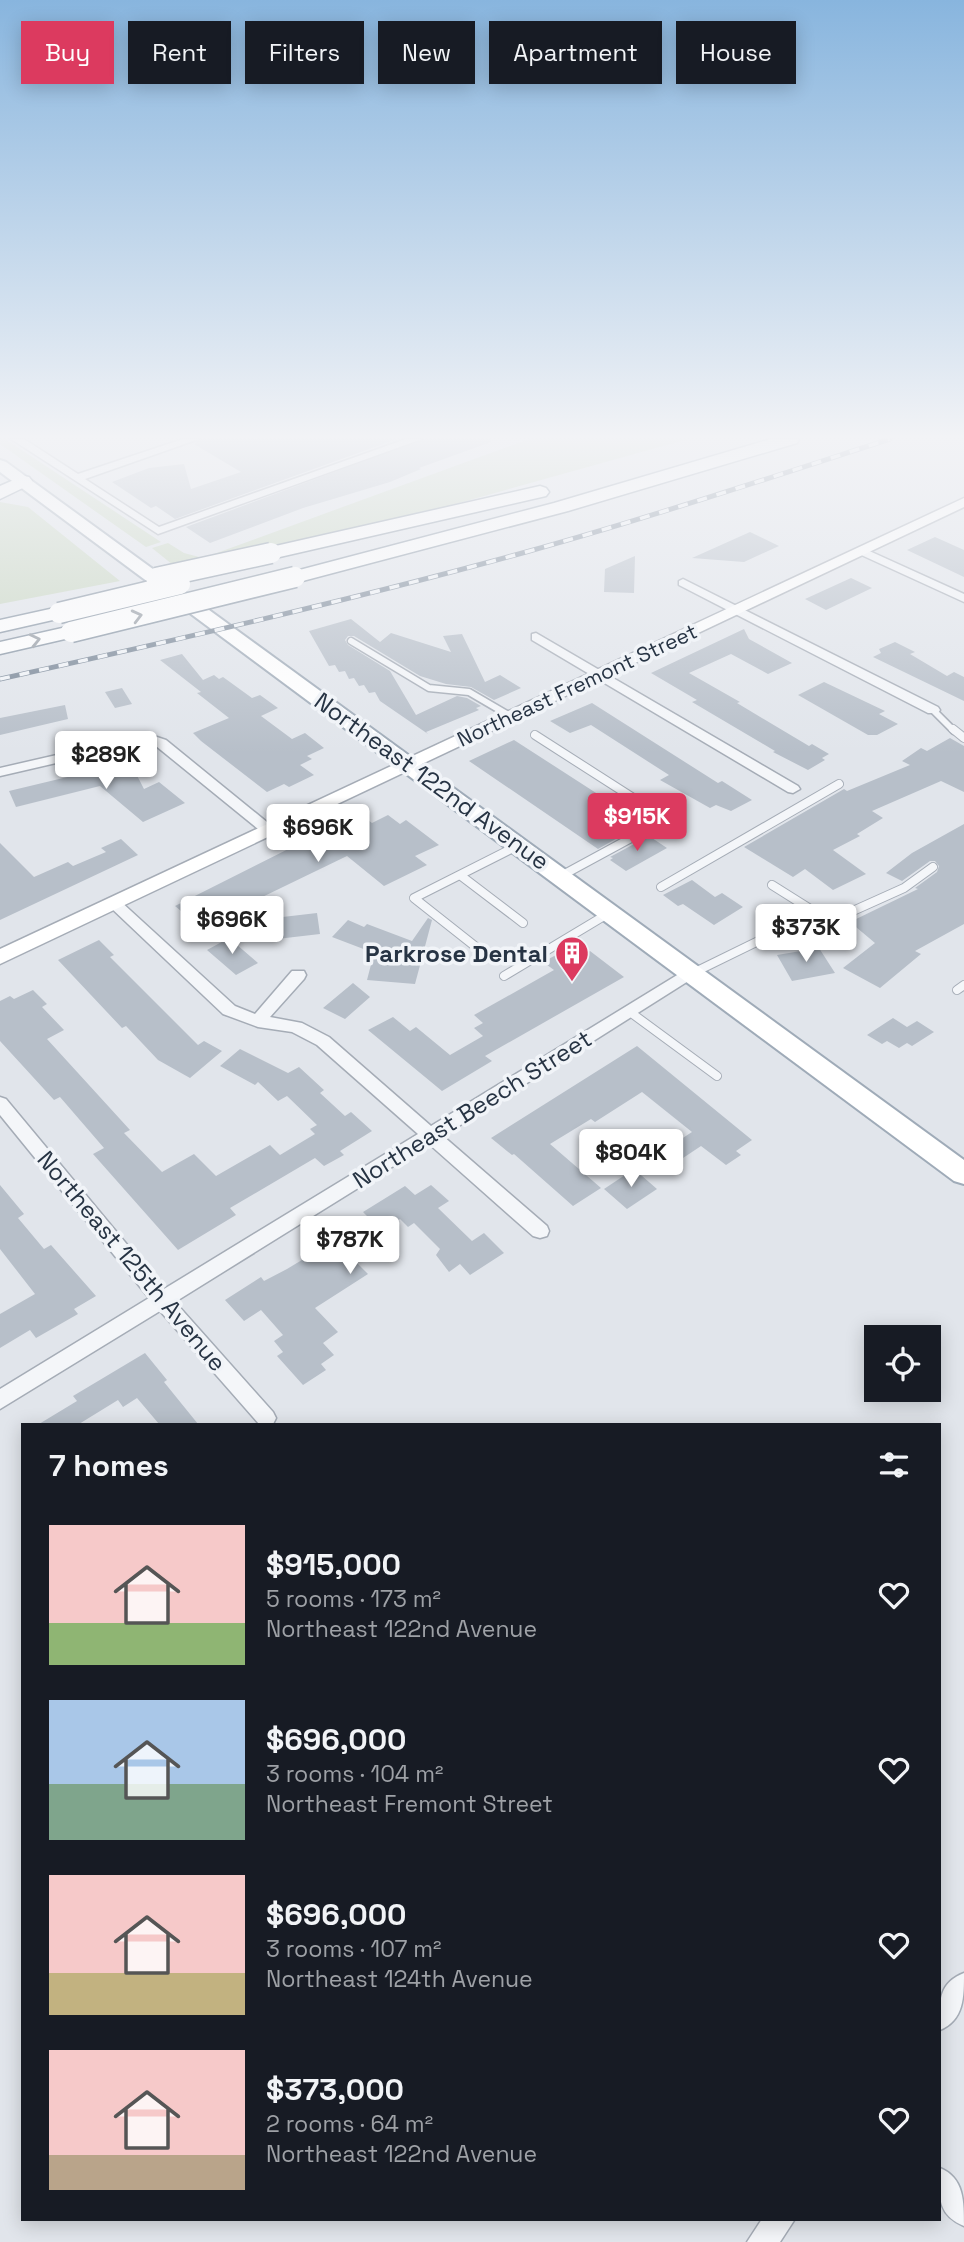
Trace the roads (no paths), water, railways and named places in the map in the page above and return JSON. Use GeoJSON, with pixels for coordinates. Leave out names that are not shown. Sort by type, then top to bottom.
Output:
{"type":"FeatureCollection","features":[{"type":"Feature","properties":{"kind":"highway"},"geometry":{"type":"LineString","coordinates":[[0,626],[55,607],[330,544]]}},
{"type":"Feature","properties":{"kind":"highway"},"geometry":{"type":"LineString","coordinates":[[0,648],[423,544]]}},
{"type":"Feature","properties":{"kind":"highway"},"geometry":{"type":"LineString","coordinates":[[0,611],[55,607]]}},
{"type":"Feature","properties":{"kind":"main road","name":"Northeast 122nd Avenue"},"geometry":{"type":"LineString","coordinates":[[108,544],[964,1174]]}},
{"type":"Feature","properties":{"kind":"main road","name":"Northeast Fremont Street"},"geometry":{"type":"LineString","coordinates":[[0,957],[876,544]]}},
{"type":"Feature","properties":{"kind":"street"},"geometry":{"type":"LineString","coordinates":[[861,551],[964,598]]}},
{"type":"Feature","properties":{"kind":"street"},"geometry":{"type":"LineString","coordinates":[[683,583],[933,710]]}},
{"type":"Feature","properties":{"kind":"street"},"geometry":{"type":"LineString","coordinates":[[536,637],[793,789]]}},
{"type":"Feature","properties":{"kind":"street"},"geometry":{"type":"LineString","coordinates":[[0,772],[148,738],[161,743],[268,830]]}},
{"type":"Feature","properties":{"kind":"street"},"geometry":{"type":"LineString","coordinates":[[114,903],[229,1010],[258,1021],[296,1027],[317,1037],[540,1231]]}},
{"type":"Feature","properties":{"kind":"street","name":"Northeast Beech Street"},"geometry":{"type":"LineString","coordinates":[[0,1400],[693,973]]}},
{"type":"Feature","properties":{"kind":"street"},"geometry":{"type":"LineString","coordinates":[[258,1021],[298,975]]}},
{"type":"Feature","properties":{"kind":"street","name":"Northeast 125th Avenue"},"geometry":{"type":"LineString","coordinates":[[0,1103],[162,1300],[266,1418]]}},
{"type":"Feature","properties":{"kind":"street"},"geometry":{"type":"LineString","coordinates":[[941,2016],[964,1986]]}},
{"type":"Feature","properties":{"kind":"street"},"geometry":{"type":"LineString","coordinates":[[941,2183],[964,2211]]}},
{"type":"Feature","properties":{"kind":"street"},"geometry":{"type":"LineString","coordinates":[[762,2242],[778,2221]]}},
{"type":"Feature","properties":{"kind":"lane"},"geometry":{"type":"LineString","coordinates":[[351,641],[429,688],[469,692],[510,716]]}},
{"type":"Feature","properties":{"kind":"lane"},"geometry":{"type":"LineString","coordinates":[[933,710],[944,718],[954,733],[964,738]]}},
{"type":"Feature","properties":{"kind":"lane"},"geometry":{"type":"LineString","coordinates":[[535,735],[666,819],[561,876]]}},
{"type":"Feature","properties":{"kind":"lane"},"geometry":{"type":"LineString","coordinates":[[661,887],[712,861],[769,822],[839,784]]}},
{"type":"Feature","properties":{"kind":"lane"},"geometry":{"type":"LineString","coordinates":[[793,789],[811,799]]}},
{"type":"Feature","properties":{"kind":"lane"},"geometry":{"type":"LineString","coordinates":[[476,947],[414,898],[519,845]]}},
{"type":"Feature","properties":{"kind":"lane"},"geometry":{"type":"LineString","coordinates":[[693,973],[783,929],[844,915],[904,888],[933,867]]}},
{"type":"Feature","properties":{"kind":"lane"},"geometry":{"type":"LineString","coordinates":[[460,875],[523,923]]}},
{"type":"Feature","properties":{"kind":"lane"},"geometry":{"type":"LineString","coordinates":[[772,885],[826,919]]}},
{"type":"Feature","properties":{"kind":"lane"},"geometry":{"type":"LineString","coordinates":[[504,976],[610,912]]}},
{"type":"Feature","properties":{"kind":"lane"},"geometry":{"type":"LineString","coordinates":[[630,1012],[718,1076]]}},
{"type":"Feature","properties":{"kind":"railway"},"geometry":{"type":"LineString","coordinates":[[0,679],[264,619],[554,544]]}},
{"type":"Feature","properties":{"kind":"place","name":"Parkrose Dental"},"geometry":{"type":"Point","coordinates":[572,983]}}]}
